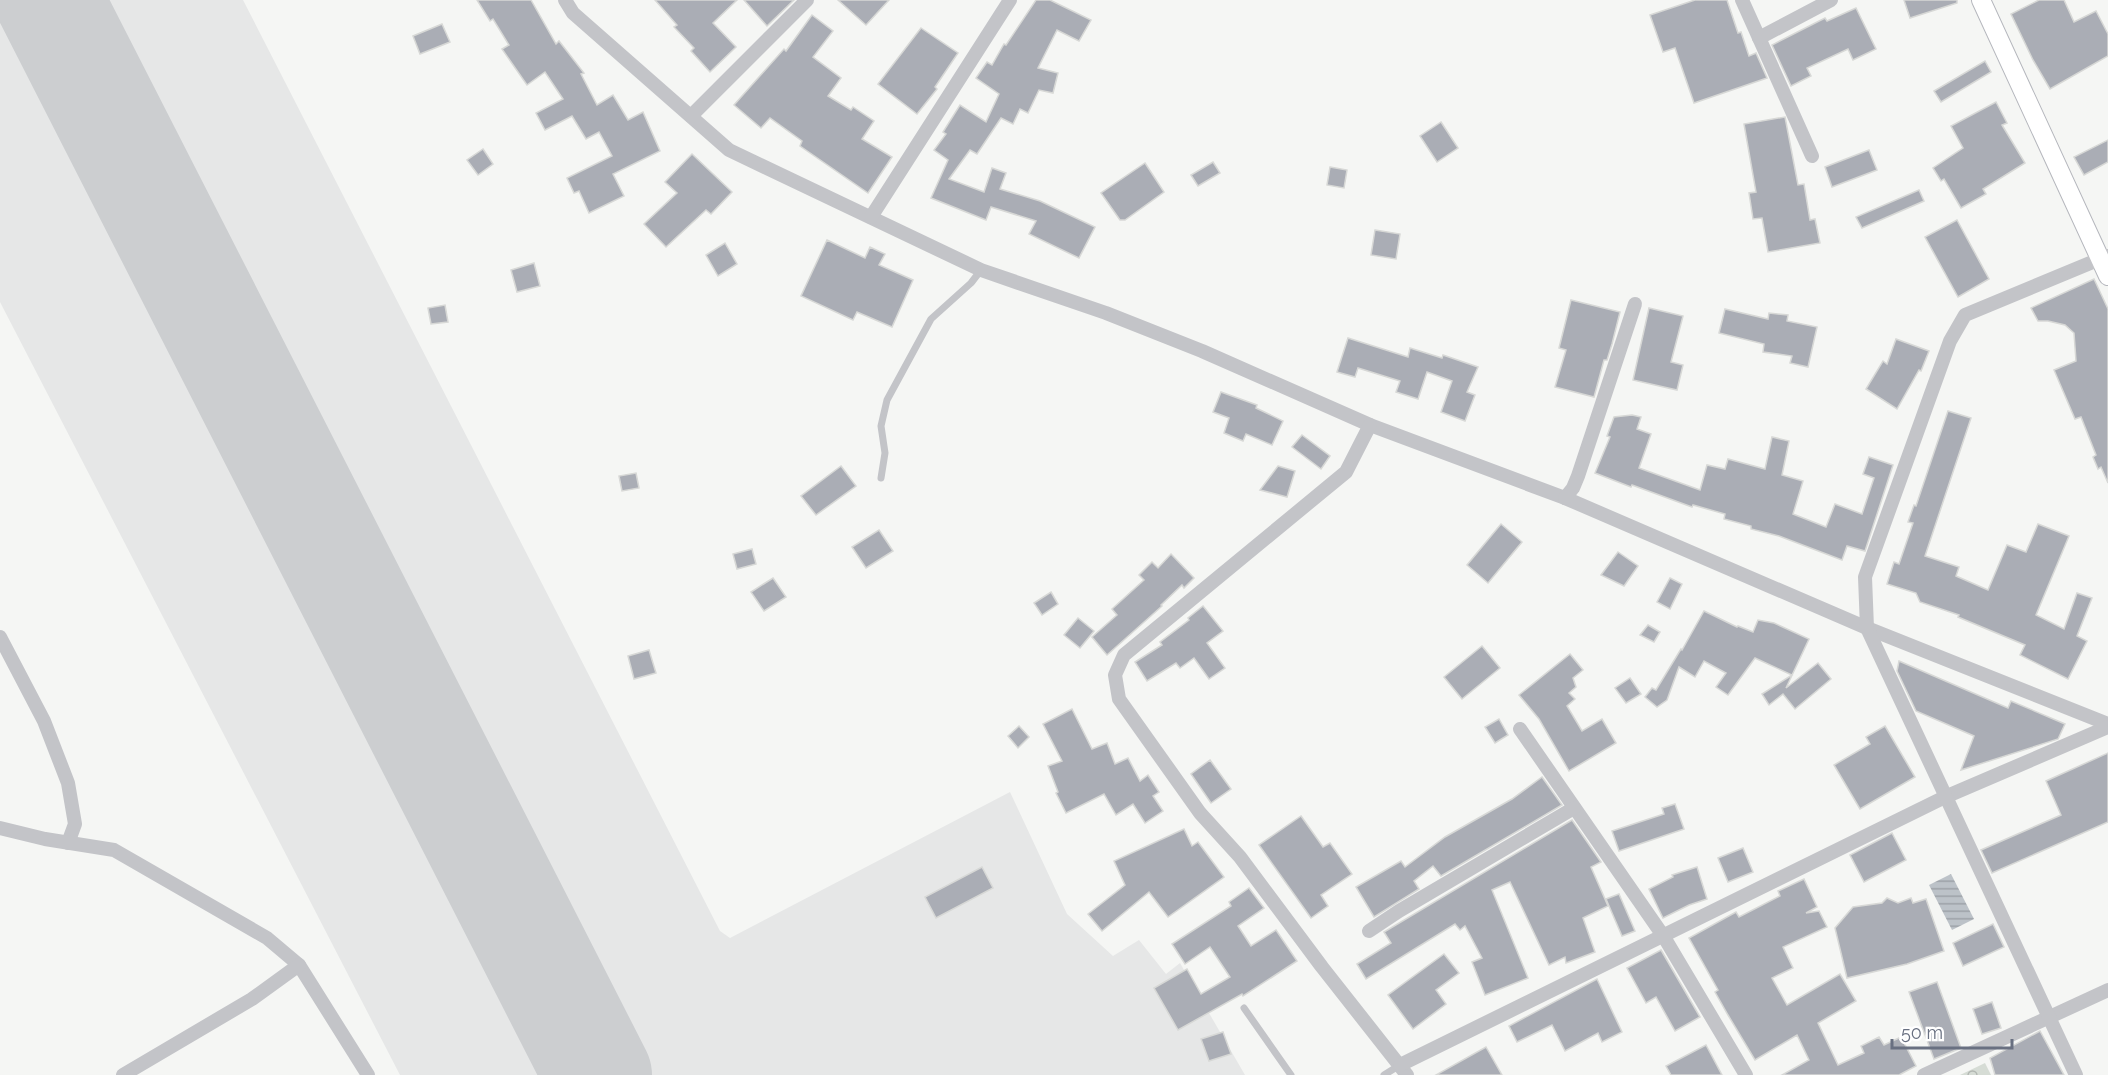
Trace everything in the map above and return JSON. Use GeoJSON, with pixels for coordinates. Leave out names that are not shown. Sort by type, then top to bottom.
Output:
{"type":"FeatureCollection","features":[{"type":"Feature","properties":{"kind":"street"},"geometry":{"type":"LineString","coordinates":[[564,0],[573,13],[729,150],[981,270],[1106,313],[1202,351],[1370,425],[1565,498],[1867,628],[2108,726]]}},
{"type":"Feature","properties":{"kind":"street"},"geometry":{"type":"LineString","coordinates":[[691,116],[807,0]]}},
{"type":"Feature","properties":{"kind":"street"},"geometry":{"type":"LineString","coordinates":[[872,217],[1010,0]]}},
{"type":"Feature","properties":{"kind":"street"},"geometry":{"type":"LineString","coordinates":[[1742,0],[1812,156]]}},
{"type":"Feature","properties":{"kind":"street"},"geometry":{"type":"LineString","coordinates":[[1760,38],[1831,0]]}},
{"type":"Feature","properties":{"kind":"street"},"geometry":{"type":"LineString","coordinates":[[1981,0],[2105,257],[2108,276]]}},
{"type":"Feature","properties":{"kind":"street"},"geometry":{"type":"LineString","coordinates":[[2076,1075],[1867,628],[1865,577],[1950,340],[1965,315],[2105,257]]}},
{"type":"Feature","properties":{"kind":"street"},"geometry":{"type":"LineString","coordinates":[[1565,498],[1573,488],[1578,476],[1635,304]]}},
{"type":"Feature","properties":{"kind":"street"},"geometry":{"type":"LineString","coordinates":[[1370,425],[1346,472],[1124,655],[1115,675],[1119,699],[1200,813],[1240,856],[1322,967],[1404,1070],[1664,937],[1946,797],[2108,726]]}},
{"type":"Feature","properties":{"kind":"street"},"geometry":{"type":"LineString","coordinates":[[0,637],[44,721],[68,783],[75,824],[68,843]]}},
{"type":"Feature","properties":{"kind":"street"},"geometry":{"type":"LineString","coordinates":[[1520,729],[1664,937],[1746,1075]]}},
{"type":"Feature","properties":{"kind":"street"},"geometry":{"type":"LineString","coordinates":[[1369,932],[1399,911],[1574,808]]}},
{"type":"Feature","properties":{"kind":"street"},"geometry":{"type":"LineString","coordinates":[[0,828],[68,843],[114,850],[267,938],[299,965],[368,1075]]}},
{"type":"Feature","properties":{"kind":"street"},"geometry":{"type":"LineString","coordinates":[[123,1075],[252,999],[299,965]]}},
{"type":"Feature","properties":{"kind":"street"},"geometry":{"type":"LineString","coordinates":[[1924,1075],[2108,990]]}},
{"type":"Feature","properties":{"kind":"lane"},"geometry":{"type":"LineString","coordinates":[[881,478],[885,453],[881,426],[887,400],[931,319],[971,283],[981,270]]}},
{"type":"Feature","properties":{"kind":"lane"},"geometry":{"type":"LineString","coordinates":[[1244,1008],[1291,1075]]}},
{"type":"Feature","properties":{"kind":"lane"},"geometry":{"type":"LineString","coordinates":[[1384,1075],[1404,1070]]}},
{"type":"Feature","properties":{"kind":"shaded area"},"geometry":{"type":"Polygon","coordinates":[[[0,0],[243,0],[720,931],[730,938],[1010,792],[1067,914],[1113,956],[1139,940],[1166,974],[1180,963],[1245,1075],[400,1075],[0,302],[0,0]]]}},
{"type":"Feature","properties":{"kind":"shaded area"},"geometry":{"type":"Polygon","coordinates":[[[1951,874],[1974,919],[1952,930],[1929,885],[1951,874]]]}},
{"type":"Feature","properties":{"kind":"green space"},"geometry":{"type":"Polygon","coordinates":[[[1985,1063],[1991,1075],[1960,1075],[1985,1063]]]}},
{"type":"Feature","properties":{"kind":"building"},"geometry":{"type":"Polygon","coordinates":[[[477,0],[531,0],[556,44],[559,41],[584,73],[581,74],[597,105],[613,95],[628,120],[643,112],[660,151],[613,174],[624,196],[589,213],[579,191],[574,193],[567,178],[612,156],[599,132],[586,139],[572,116],[545,130],[536,113],[563,99],[545,72],[527,85],[502,49],[509,45],[493,19],[490,21],[477,0]]]}},
{"type":"Feature","properties":{"kind":"building"},"geometry":{"type":"Polygon","coordinates":[[[655,0],[737,0],[713,23],[736,47],[710,72],[691,51],[694,48],[674,27],[677,25],[655,0]]]}},
{"type":"Feature","properties":{"kind":"building"},"geometry":{"type":"Polygon","coordinates":[[[744,0],[794,0],[767,26],[744,0]]]}},
{"type":"Feature","properties":{"kind":"building"},"geometry":{"type":"Polygon","coordinates":[[[838,0],[889,0],[866,25],[838,0]]]}},
{"type":"Feature","properties":{"kind":"building"},"geometry":{"type":"Polygon","coordinates":[[[1036,0],[1050,0],[1091,20],[1079,41],[1057,30],[1038,68],[1058,73],[1053,93],[1039,90],[1028,113],[1020,109],[1013,124],[1001,118],[977,154],[970,150],[949,179],[984,192],[992,168],[1006,173],[1000,189],[1040,201],[1095,227],[1079,258],[1029,234],[1036,221],[991,207],[986,220],[931,198],[948,160],[934,150],[946,134],[943,132],[960,105],[986,122],[999,94],[976,78],[987,62],[992,65],[1004,44],[1006,45],[1036,0]]]}},
{"type":"Feature","properties":{"kind":"building"},"geometry":{"type":"Polygon","coordinates":[[[1695,0],[1727,0],[1738,33],[1741,32],[1749,56],[1756,53],[1767,78],[1694,103],[1675,48],[1663,52],[1650,15],[1695,0]]]}},
{"type":"Feature","properties":{"kind":"building"},"geometry":{"type":"Polygon","coordinates":[[[1904,0],[1957,0],[1957,3],[1910,18],[1904,0]]]}},
{"type":"Feature","properties":{"kind":"building"},"geometry":{"type":"Polygon","coordinates":[[[2039,0],[2064,0],[2074,22],[2096,11],[2108,34],[2108,56],[2050,89],[2011,14],[2039,0]]]}},
{"type":"Feature","properties":{"kind":"building"},"geometry":{"type":"Polygon","coordinates":[[[1856,8],[1876,49],[1853,60],[1848,49],[1807,68],[1811,76],[1791,86],[1772,45],[1825,18],[1827,21],[1856,8]]]}},
{"type":"Feature","properties":{"kind":"building"},"geometry":{"type":"Polygon","coordinates":[[[812,15],[833,31],[813,57],[841,78],[828,96],[851,110],[853,107],[874,121],[862,139],[892,157],[868,193],[800,146],[802,141],[770,118],[761,128],[734,105],[784,49],[786,51],[812,15]]]}},
{"type":"Feature","properties":{"kind":"building"},"geometry":{"type":"Polygon","coordinates":[[[442,24],[450,42],[420,54],[413,36],[442,24]]]}},
{"type":"Feature","properties":{"kind":"building"},"geometry":{"type":"Polygon","coordinates":[[[921,28],[958,53],[935,87],[937,89],[917,114],[878,84],[921,28]]]}},
{"type":"Feature","properties":{"kind":"building"},"geometry":{"type":"Polygon","coordinates":[[[1985,61],[1991,72],[1941,102],[1934,91],[1985,61]]]}},
{"type":"Feature","properties":{"kind":"building"},"geometry":{"type":"Polygon","coordinates":[[[1996,102],[2007,123],[2002,125],[2025,163],[1983,189],[1986,194],[1961,208],[1944,179],[1941,181],[1933,168],[1963,148],[1951,126],[1996,102]]]}},
{"type":"Feature","properties":{"kind":"building"},"geometry":{"type":"Polygon","coordinates":[[[1785,117],[1798,185],[1804,184],[1810,220],[1815,219],[1820,243],[1768,252],[1762,218],[1753,219],[1749,193],[1756,192],[1744,124],[1785,117]]]}},
{"type":"Feature","properties":{"kind":"building"},"geometry":{"type":"Polygon","coordinates":[[[1441,122],[1458,148],[1437,162],[1420,136],[1441,122]]]}},
{"type":"Feature","properties":{"kind":"building"},"geometry":{"type":"Polygon","coordinates":[[[2108,140],[2108,162],[2084,175],[2074,157],[2108,140]]]}},
{"type":"Feature","properties":{"kind":"building"},"geometry":{"type":"Polygon","coordinates":[[[483,149],[493,164],[478,175],[467,160],[483,149]]]}},
{"type":"Feature","properties":{"kind":"building"},"geometry":{"type":"Polygon","coordinates":[[[1869,150],[1877,170],[1832,187],[1825,167],[1869,150]]]}},
{"type":"Feature","properties":{"kind":"building"},"geometry":{"type":"Polygon","coordinates":[[[692,154],[732,192],[711,214],[706,210],[666,247],[644,224],[677,193],[665,182],[692,154]]]}},
{"type":"Feature","properties":{"kind":"building"},"geometry":{"type":"Polygon","coordinates":[[[1213,162],[1220,173],[1198,186],[1191,175],[1213,162]]]}},
{"type":"Feature","properties":{"kind":"building"},"geometry":{"type":"Polygon","coordinates":[[[1145,163],[1164,192],[1125,220],[1120,220],[1101,193],[1145,163]]]}},
{"type":"Feature","properties":{"kind":"building"},"geometry":{"type":"Polygon","coordinates":[[[1330,167],[1347,170],[1344,188],[1327,185],[1330,167]]]}},
{"type":"Feature","properties":{"kind":"building"},"geometry":{"type":"Polygon","coordinates":[[[1919,190],[1924,201],[1862,228],[1856,217],[1919,190]]]}},
{"type":"Feature","properties":{"kind":"building"},"geometry":{"type":"Polygon","coordinates":[[[1957,220],[1989,279],[1958,297],[1925,237],[1957,220]]]}},
{"type":"Feature","properties":{"kind":"building"},"geometry":{"type":"Polygon","coordinates":[[[1375,230],[1400,234],[1396,259],[1371,255],[1375,230]]]}},
{"type":"Feature","properties":{"kind":"building"},"geometry":{"type":"Polygon","coordinates":[[[827,240],[865,258],[870,247],[885,254],[879,265],[913,280],[892,327],[857,312],[853,320],[801,296],[827,240]]]}},
{"type":"Feature","properties":{"kind":"building"},"geometry":{"type":"Polygon","coordinates":[[[725,243],[737,264],[718,276],[706,255],[725,243]]]}},
{"type":"Feature","properties":{"kind":"building"},"geometry":{"type":"Polygon","coordinates":[[[534,263],[540,286],[517,292],[511,270],[534,263]]]}},
{"type":"Feature","properties":{"kind":"building"},"geometry":{"type":"Polygon","coordinates":[[[2094,279],[2108,309],[2108,483],[2101,467],[2098,469],[2093,457],[2096,455],[2081,417],[2075,419],[2054,370],[2076,361],[2074,333],[2065,325],[2038,321],[2031,308],[2094,279]]]}},
{"type":"Feature","properties":{"kind":"building"},"geometry":{"type":"Polygon","coordinates":[[[1571,300],[1620,312],[1594,397],[1555,387],[1566,350],[1559,348],[1571,300]]]}},
{"type":"Feature","properties":{"kind":"building"},"geometry":{"type":"Polygon","coordinates":[[[445,305],[448,322],[431,324],[428,308],[445,305]]]}},
{"type":"Feature","properties":{"kind":"building"},"geometry":{"type":"Polygon","coordinates":[[[1649,308],[1683,316],[1671,362],[1683,365],[1677,390],[1633,380],[1649,308]]]}},
{"type":"Feature","properties":{"kind":"building"},"geometry":{"type":"Polygon","coordinates":[[[1725,309],[1768,319],[1769,313],[1788,315],[1787,321],[1817,327],[1808,367],[1790,363],[1792,356],[1763,352],[1764,344],[1719,333],[1725,309]]]}},
{"type":"Feature","properties":{"kind":"building"},"geometry":{"type":"Polygon","coordinates":[[[1348,338],[1408,357],[1410,348],[1442,358],[1443,355],[1478,367],[1467,392],[1475,395],[1465,421],[1441,412],[1452,381],[1427,372],[1418,399],[1396,392],[1400,381],[1358,368],[1355,377],[1337,372],[1348,338]]]}},
{"type":"Feature","properties":{"kind":"building"},"geometry":{"type":"Polygon","coordinates":[[[1896,339],[1929,351],[1921,371],[1919,370],[1897,409],[1866,389],[1883,361],[1887,364],[1896,339]]]}},
{"type":"Feature","properties":{"kind":"building"},"geometry":{"type":"Polygon","coordinates":[[[1221,392],[1257,405],[1256,408],[1283,421],[1272,445],[1246,434],[1243,441],[1224,433],[1229,418],[1213,412],[1221,392]]]}},
{"type":"Feature","properties":{"kind":"building"},"geometry":{"type":"Polygon","coordinates":[[[1948,411],[1971,418],[1925,556],[1959,567],[1956,576],[1988,590],[2007,545],[2026,552],[2038,524],[2069,536],[2036,615],[2064,629],[2077,593],[2092,598],[2077,636],[2087,641],[2068,679],[2020,655],[2025,645],[1958,617],[1959,615],[1920,602],[1916,593],[1887,584],[1894,562],[1899,564],[1913,523],[1908,522],[1914,505],[1916,506],[1948,411]]]}},
{"type":"Feature","properties":{"kind":"building"},"geometry":{"type":"Polygon","coordinates":[[[1632,415],[1641,417],[1637,429],[1651,434],[1639,468],[1700,490],[1707,465],[1725,469],[1728,459],[1765,469],[1772,437],[1789,441],[1782,475],[1803,481],[1793,514],[1826,527],[1835,504],[1862,514],[1874,478],[1863,474],[1869,457],[1893,465],[1865,551],[1847,546],[1842,560],[1779,536],[1751,529],[1751,526],[1724,519],[1725,514],[1693,505],[1692,507],[1595,473],[1610,437],[1607,436],[1614,417],[1632,415]]]}},
{"type":"Feature","properties":{"kind":"building"},"geometry":{"type":"Polygon","coordinates":[[[1302,435],[1330,456],[1321,469],[1292,447],[1302,435]]]}},
{"type":"Feature","properties":{"kind":"building"},"geometry":{"type":"Polygon","coordinates":[[[841,466],[856,486],[816,515],[801,496],[841,466]]]}},
{"type":"Feature","properties":{"kind":"building"},"geometry":{"type":"Polygon","coordinates":[[[1278,466],[1295,471],[1287,497],[1260,490],[1278,466]]]}},
{"type":"Feature","properties":{"kind":"building"},"geometry":{"type":"Polygon","coordinates":[[[636,473],[639,488],[622,491],[619,476],[636,473]]]}},
{"type":"Feature","properties":{"kind":"building"},"geometry":{"type":"Polygon","coordinates":[[[1501,524],[1522,542],[1488,583],[1467,565],[1501,524]]]}},
{"type":"Feature","properties":{"kind":"building"},"geometry":{"type":"Polygon","coordinates":[[[879,530],[893,551],[866,568],[852,547],[879,530]]]}},
{"type":"Feature","properties":{"kind":"building"},"geometry":{"type":"Polygon","coordinates":[[[752,549],[756,564],[737,569],[733,554],[752,549]]]}},
{"type":"Feature","properties":{"kind":"building"},"geometry":{"type":"Polygon","coordinates":[[[1618,552],[1638,566],[1624,586],[1601,575],[1618,552]]]}},
{"type":"Feature","properties":{"kind":"building"},"geometry":{"type":"Polygon","coordinates":[[[1171,554],[1194,578],[1184,588],[1182,585],[1107,655],[1092,637],[1117,615],[1112,609],[1144,580],[1139,575],[1152,562],[1158,568],[1171,554]]]}},
{"type":"Feature","properties":{"kind":"building"},"geometry":{"type":"Polygon","coordinates":[[[773,578],[786,597],[764,611],[751,592],[773,578]]]}},
{"type":"Feature","properties":{"kind":"building"},"geometry":{"type":"Polygon","coordinates":[[[1670,578],[1682,584],[1670,609],[1657,602],[1670,578]]]}},
{"type":"Feature","properties":{"kind":"building"},"geometry":{"type":"Polygon","coordinates":[[[1051,592],[1058,604],[1042,615],[1034,603],[1051,592]]]}},
{"type":"Feature","properties":{"kind":"building"},"geometry":{"type":"Polygon","coordinates":[[[1203,606],[1223,631],[1207,643],[1225,668],[1209,679],[1194,658],[1180,668],[1176,663],[1147,681],[1135,662],[1162,645],[1160,642],[1203,606]]]}},
{"type":"Feature","properties":{"kind":"building"},"geometry":{"type":"Polygon","coordinates":[[[1704,611],[1753,632],[1758,620],[1774,623],[1809,639],[1786,688],[1818,663],[1831,679],[1795,709],[1783,694],[1769,705],[1762,694],[1792,675],[1755,658],[1728,695],[1716,687],[1726,673],[1704,661],[1695,677],[1679,667],[1667,700],[1657,707],[1645,697],[1652,688],[1656,690],[1704,611]]]}},
{"type":"Feature","properties":{"kind":"building"},"geometry":{"type":"Polygon","coordinates":[[[1078,618],[1094,631],[1080,648],[1064,635],[1078,618]]]}},
{"type":"Feature","properties":{"kind":"building"},"geometry":{"type":"Polygon","coordinates":[[[1648,625],[1660,632],[1654,642],[1640,635],[1648,625]]]}},
{"type":"Feature","properties":{"kind":"building"},"geometry":{"type":"Polygon","coordinates":[[[1482,646],[1500,668],[1462,699],[1444,677],[1482,646]]]}},
{"type":"Feature","properties":{"kind":"building"},"geometry":{"type":"Polygon","coordinates":[[[649,650],[656,673],[634,679],[628,656],[649,650]]]}},
{"type":"Feature","properties":{"kind":"building"},"geometry":{"type":"Polygon","coordinates":[[[1570,654],[1583,670],[1573,678],[1576,687],[1569,693],[1575,699],[1567,706],[1582,731],[1602,719],[1616,743],[1569,771],[1539,719],[1519,695],[1570,654]]]}},
{"type":"Feature","properties":{"kind":"building"},"geometry":{"type":"Polygon","coordinates":[[[1899,661],[2008,708],[2011,701],[2065,724],[2058,739],[1961,770],[1974,736],[1916,711],[1897,671],[1899,661]]]}},
{"type":"Feature","properties":{"kind":"building"},"geometry":{"type":"Polygon","coordinates":[[[1630,678],[1641,694],[1626,703],[1615,688],[1630,678]]]}},
{"type":"Feature","properties":{"kind":"building"},"geometry":{"type":"Polygon","coordinates":[[[1072,709],[1092,749],[1107,743],[1115,764],[1128,758],[1140,781],[1148,775],[1159,792],[1153,796],[1163,811],[1145,823],[1133,804],[1116,815],[1104,794],[1066,813],[1056,793],[1058,792],[1048,766],[1062,761],[1043,724],[1072,709]]]}},
{"type":"Feature","properties":{"kind":"building"},"geometry":{"type":"Polygon","coordinates":[[[1499,719],[1508,735],[1495,743],[1485,727],[1499,719]]]}},
{"type":"Feature","properties":{"kind":"building"},"geometry":{"type":"Polygon","coordinates":[[[1019,726],[1029,737],[1018,748],[1008,736],[1019,726]]]}},
{"type":"Feature","properties":{"kind":"building"},"geometry":{"type":"Polygon","coordinates":[[[1885,726],[1915,777],[1860,809],[1834,765],[1870,744],[1866,737],[1885,726]]]}},
{"type":"Feature","properties":{"kind":"building"},"geometry":{"type":"Polygon","coordinates":[[[2108,753],[2108,822],[1992,873],[1981,850],[2061,815],[2046,781],[2108,753]]]}},
{"type":"Feature","properties":{"kind":"building"},"geometry":{"type":"Polygon","coordinates":[[[1210,760],[1231,789],[1211,803],[1191,774],[1210,760]]]}},
{"type":"Feature","properties":{"kind":"building"},"geometry":{"type":"Polygon","coordinates":[[[1542,777],[1562,805],[1441,876],[1433,866],[1414,881],[1419,889],[1374,917],[1356,887],[1401,861],[1405,867],[1445,837],[1512,799],[1542,777]]]}},
{"type":"Feature","properties":{"kind":"building"},"geometry":{"type":"Polygon","coordinates":[[[1675,804],[1684,829],[1619,851],[1612,831],[1664,814],[1662,808],[1675,804]]]}},
{"type":"Feature","properties":{"kind":"building"},"geometry":{"type":"Polygon","coordinates":[[[1301,816],[1323,847],[1330,843],[1352,874],[1321,895],[1328,906],[1311,918],[1259,845],[1301,816]]]}},
{"type":"Feature","properties":{"kind":"building"},"geometry":{"type":"Polygon","coordinates":[[[1572,820],[1601,862],[1591,867],[1608,906],[1583,918],[1595,952],[1566,963],[1565,957],[1549,965],[1510,882],[1492,890],[1528,978],[1485,995],[1472,962],[1482,958],[1465,926],[1460,930],[1455,924],[1366,979],[1357,964],[1391,943],[1384,932],[1572,820]]]}},
{"type":"Feature","properties":{"kind":"building"},"geometry":{"type":"Polygon","coordinates":[[[1184,829],[1192,846],[1198,842],[1224,877],[1168,917],[1149,892],[1102,931],[1088,914],[1125,885],[1114,861],[1184,829]]]}},
{"type":"Feature","properties":{"kind":"building"},"geometry":{"type":"Polygon","coordinates":[[[1892,833],[1906,860],[1864,882],[1850,855],[1892,833]]]}},
{"type":"Feature","properties":{"kind":"building"},"geometry":{"type":"Polygon","coordinates":[[[1743,848],[1753,872],[1728,882],[1718,858],[1743,848]]]}},
{"type":"Feature","properties":{"kind":"building"},"geometry":{"type":"Polygon","coordinates":[[[982,867],[993,888],[936,918],[925,897],[982,867]]]}},
{"type":"Feature","properties":{"kind":"building"},"geometry":{"type":"Polygon","coordinates":[[[1697,867],[1707,899],[1663,918],[1649,889],[1673,877],[1672,875],[1697,867]]]}},
{"type":"Feature","properties":{"kind":"building"},"geometry":{"type":"Polygon","coordinates":[[[1804,879],[1817,907],[1806,913],[1819,911],[1827,927],[1783,947],[1793,968],[1772,978],[1787,1005],[1840,974],[1856,1001],[1818,1023],[1838,1065],[1864,1053],[1861,1046],[1879,1037],[1884,1045],[1901,1037],[1916,1066],[1899,1075],[1782,1075],[1809,1060],[1797,1035],[1755,1060],[1728,1015],[1715,992],[1718,990],[1689,938],[1736,912],[1739,917],[1780,896],[1778,891],[1804,879]]]}},
{"type":"Feature","properties":{"kind":"building"},"geometry":{"type":"Polygon","coordinates":[[[1249,888],[1264,908],[1238,926],[1251,946],[1276,930],[1297,961],[1243,996],[1242,994],[1178,1030],[1154,988],[1187,969],[1201,994],[1230,977],[1210,947],[1185,964],[1172,944],[1231,906],[1229,902],[1249,888]]]}},
{"type":"Feature","properties":{"kind":"building"},"geometry":{"type":"Polygon","coordinates":[[[1619,894],[1635,931],[1622,936],[1606,899],[1619,894]]]}},
{"type":"Feature","properties":{"kind":"building"},"geometry":{"type":"Polygon","coordinates":[[[1887,898],[1898,903],[1911,898],[1913,903],[1926,899],[1944,951],[1907,964],[1847,978],[1835,928],[1853,907],[1882,903],[1887,898]]]}},
{"type":"Feature","properties":{"kind":"building"},"geometry":{"type":"Polygon","coordinates":[[[1993,924],[2004,947],[1963,966],[1953,943],[1993,924]]]}},
{"type":"Feature","properties":{"kind":"building"},"geometry":{"type":"Polygon","coordinates":[[[1661,950],[1700,1017],[1675,1031],[1656,997],[1646,1003],[1627,968],[1661,950]]]}},
{"type":"Feature","properties":{"kind":"building"},"geometry":{"type":"Polygon","coordinates":[[[1444,954],[1459,973],[1436,990],[1446,1004],[1413,1029],[1388,995],[1444,954]]]}},
{"type":"Feature","properties":{"kind":"building"},"geometry":{"type":"Polygon","coordinates":[[[1597,979],[1622,1032],[1602,1042],[1598,1033],[1565,1051],[1552,1025],[1517,1042],[1509,1026],[1597,979]]]}},
{"type":"Feature","properties":{"kind":"building"},"geometry":{"type":"Polygon","coordinates":[[[1937,982],[1961,1048],[1934,1059],[1909,992],[1937,982]]]}},
{"type":"Feature","properties":{"kind":"building"},"geometry":{"type":"Polygon","coordinates":[[[1992,1002],[2001,1028],[1982,1034],[1973,1009],[1992,1002]]]}},
{"type":"Feature","properties":{"kind":"building"},"geometry":{"type":"Polygon","coordinates":[[[2040,1031],[2064,1075],[1995,1075],[1990,1058],[2040,1031]]]}},
{"type":"Feature","properties":{"kind":"building"},"geometry":{"type":"Polygon","coordinates":[[[1223,1032],[1231,1054],[1209,1061],[1201,1039],[1223,1032]]]}},
{"type":"Feature","properties":{"kind":"building"},"geometry":{"type":"Polygon","coordinates":[[[1706,1045],[1722,1075],[1671,1075],[1666,1066],[1706,1045]]]}},
{"type":"Feature","properties":{"kind":"building"},"geometry":{"type":"Polygon","coordinates":[[[1486,1047],[1502,1075],[1436,1075],[1486,1047]]]}},
{"type":"Feature","properties":{"kind":"runway"},"geometry":{"type":"LineString","coordinates":[[49,0],[598,1075]]}}]}
